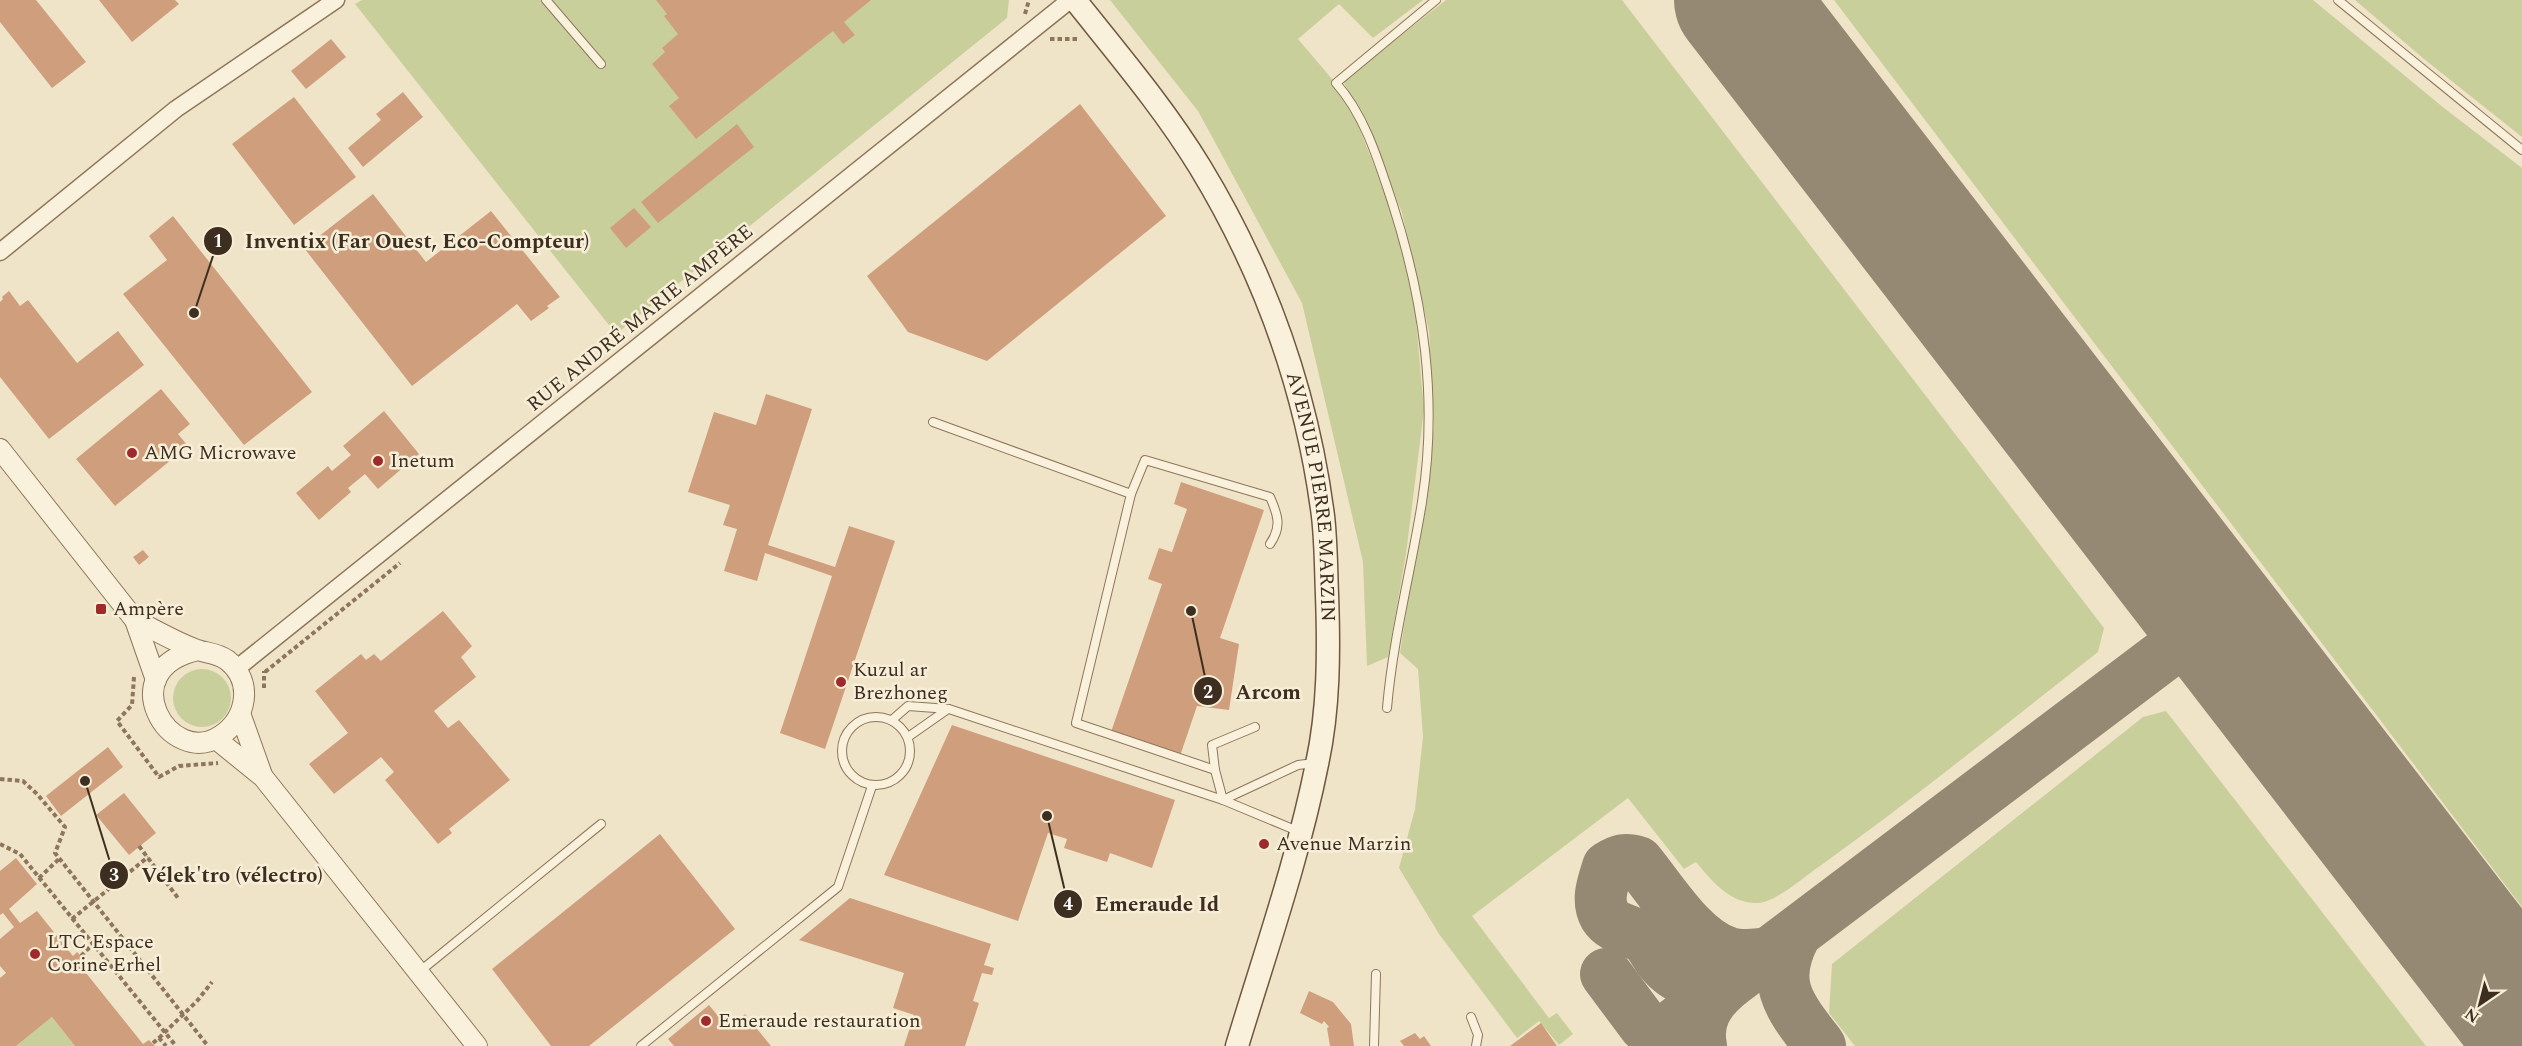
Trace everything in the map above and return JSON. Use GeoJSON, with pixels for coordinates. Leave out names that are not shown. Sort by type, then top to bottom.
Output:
{"type":"FeatureCollection","features":[{"type":"Feature","properties":{"kind":"main road","name":"AVENUE PIERRE MARZIN"},"geometry":{"type":"LineString","coordinates":[[1075,0],[1157,105],[1199,165],[1240,238],[1276,322],[1305,417],[1323,519],[1328,634],[1326,692],[1318,762],[1300,832],[1237,1046]]}},
{"type":"Feature","properties":{"kind":"street"},"geometry":{"type":"LineString","coordinates":[[0,252],[176,109],[336,0]]}},
{"type":"Feature","properties":{"kind":"street","name":"RUE ANDRÉ MARIE AMPÈRE"},"geometry":{"type":"LineString","coordinates":[[236,669],[1070,0]]}},
{"type":"Feature","properties":{"kind":"street"},"geometry":{"type":"LineString","coordinates":[[0,449],[135,620],[156,680]]}},
{"type":"Feature","properties":{"kind":"street"},"geometry":{"type":"LineString","coordinates":[[135,620],[198,650],[213,652],[226,659],[236,669],[243,684],[245,700],[241,716],[231,730],[216,739],[199,742],[182,739],[167,730],[157,716],[153,699],[156,680],[165,665],[180,654],[198,650]]}},
{"type":"Feature","properties":{"kind":"street"},"geometry":{"type":"LineString","coordinates":[[241,716],[263,777]]}},
{"type":"Feature","properties":{"kind":"street"},"geometry":{"type":"LineString","coordinates":[[216,739],[263,777],[477,1046]]}},
{"type":"Feature","properties":{"kind":"lane"},"geometry":{"type":"LineString","coordinates":[[546,0],[601,64]]}},
{"type":"Feature","properties":{"kind":"lane"},"geometry":{"type":"LineString","coordinates":[[1387,708],[1394,651],[1422,501],[1429,422],[1425,344],[1410,259],[1381,168],[1353,102],[1336,82],[1437,0]]}},
{"type":"Feature","properties":{"kind":"lane"},"geometry":{"type":"LineString","coordinates":[[2338,0],[2522,150]]}},
{"type":"Feature","properties":{"kind":"lane"},"geometry":{"type":"LineString","coordinates":[[933,422],[1131,494]]}},
{"type":"Feature","properties":{"kind":"lane"},"geometry":{"type":"LineString","coordinates":[[1215,770],[1076,723],[1131,494],[1145,460],[1270,497],[1279,516],[1278,533],[1270,544]]}},
{"type":"Feature","properties":{"kind":"lane"},"geometry":{"type":"LineString","coordinates":[[892,720],[908,706],[949,709],[1223,800],[1300,832]]}},
{"type":"Feature","properties":{"kind":"lane"},"geometry":{"type":"LineString","coordinates":[[908,737],[949,709]]}},
{"type":"Feature","properties":{"kind":"lane"},"geometry":{"type":"LineString","coordinates":[[881,717],[892,720],[908,737],[909,761],[904,772],[895,780],[884,785],[872,786],[861,783],[845,768],[841,746],[851,727],[860,720],[881,717]]}},
{"type":"Feature","properties":{"kind":"lane"},"geometry":{"type":"LineString","coordinates":[[1223,800],[1215,770],[1212,745],[1255,727]]}},
{"type":"Feature","properties":{"kind":"lane"},"geometry":{"type":"LineString","coordinates":[[1223,800],[1298,765],[1318,762]]}},
{"type":"Feature","properties":{"kind":"lane"},"geometry":{"type":"LineString","coordinates":[[641,1046],[838,887],[872,786]]}},
{"type":"Feature","properties":{"kind":"lane"},"geometry":{"type":"LineString","coordinates":[[418,972],[601,824]]}},
{"type":"Feature","properties":{"kind":"lane"},"geometry":{"type":"LineString","coordinates":[[1374,1046],[1376,974]]}},
{"type":"Feature","properties":{"kind":"lane"},"geometry":{"type":"LineString","coordinates":[[1471,1017],[1478,1035],[1476,1046]]}},
{"type":"Feature","properties":{"kind":"path"},"geometry":{"type":"LineString","coordinates":[[135,673],[132,705],[117,721],[159,777],[179,766],[220,763]]}},
{"type":"Feature","properties":{"kind":"path"},"geometry":{"type":"LineString","coordinates":[[0,779],[23,782],[37,794],[65,827],[55,853],[208,1046]]}},
{"type":"Feature","properties":{"kind":"path"},"geometry":{"type":"LineString","coordinates":[[0,844],[20,854],[176,1046]]}},
{"type":"Feature","properties":{"kind":"path"},"geometry":{"type":"LineString","coordinates":[[140,846],[178,898]]}},
{"type":"Feature","properties":{"kind":"path"},"geometry":{"type":"LineString","coordinates":[[72,920],[93,900],[147,857]]}},
{"type":"Feature","properties":{"kind":"path"},"geometry":{"type":"LineString","coordinates":[[39,878],[60,858]]}},
{"type":"Feature","properties":{"kind":"path"},"geometry":{"type":"LineString","coordinates":[[81,956],[93,944]]}},
{"type":"Feature","properties":{"kind":"path"},"geometry":{"type":"LineString","coordinates":[[153,1043],[212,982]]}},
{"type":"Feature","properties":{"kind":"path"},"geometry":{"type":"LineString","coordinates":[[159,1038],[166,1046]]}},
{"type":"Feature","properties":{"kind":"green space"},"geometry":{"type":"Polygon","coordinates":[[[362,0],[1009,0],[1007,18],[616,334],[355,4],[362,0]]]}},
{"type":"Feature","properties":{"kind":"green space"},"geometry":{"type":"Polygon","coordinates":[[[1110,0],[1423,0],[1373,38],[1339,4],[1298,39],[1338,86],[1353,113],[1392,209],[1415,309],[1424,410],[1406,554],[1388,657],[1367,666],[1363,562],[1302,303],[1198,111],[1110,0]]]}},
{"type":"Feature","properties":{"kind":"green space"},"geometry":{"type":"Polygon","coordinates":[[[1446,0],[1622,0],[2104,628],[2098,652],[1891,814],[1773,899],[1758,903],[1739,900],[1722,890],[1696,862],[1684,869],[1628,798],[1472,916],[1549,1018],[1557,1013],[1573,1034],[1559,1045],[1539,1021],[1517,1038],[1439,934],[1399,868],[1415,809],[1423,737],[1418,669],[1400,653],[1434,427],[1429,331],[1402,213],[1369,130],[1343,81],[1446,0]]]}},
{"type":"Feature","properties":{"kind":"green space"},"geometry":{"type":"Polygon","coordinates":[[[1834,0],[2313,0],[2444,108],[2522,168],[2522,907],[1834,0]]]}},
{"type":"Feature","properties":{"kind":"green space"},"geometry":{"type":"Polygon","coordinates":[[[2355,0],[2522,0],[2522,137],[2424,59],[2355,0]]]}},
{"type":"Feature","properties":{"kind":"green space"},"geometry":{"type":"Polygon","coordinates":[[[196,669],[208,669],[223,677],[231,692],[231,704],[223,719],[208,727],[196,727],[181,719],[173,704],[173,692],[181,677],[196,669]]]}},
{"type":"Feature","properties":{"kind":"green space"},"geometry":{"type":"Polygon","coordinates":[[[2166,711],[2426,1046],[1855,1046],[1829,1013],[1832,964],[2143,717],[2166,711]]]}},
{"type":"Feature","properties":{"kind":"green space"},"geometry":{"type":"Polygon","coordinates":[[[52,1017],[75,1046],[16,1046],[52,1017]]]}},
{"type":"Feature","properties":{"kind":"building"},"geometry":{"type":"Polygon","coordinates":[[[0,0],[36,0],[86,62],[52,88],[0,22],[0,0]]]}},
{"type":"Feature","properties":{"kind":"building"},"geometry":{"type":"Polygon","coordinates":[[[99,0],[175,0],[179,4],[132,42],[99,0]]]}},
{"type":"Feature","properties":{"kind":"building"},"geometry":{"type":"Polygon","coordinates":[[[656,0],[871,0],[844,22],[855,35],[843,44],[833,31],[696,139],[669,106],[679,98],[652,64],[665,52],[662,48],[678,34],[664,16],[667,14],[656,0]]]}},
{"type":"Feature","properties":{"kind":"building"},"geometry":{"type":"Polygon","coordinates":[[[331,39],[346,57],[306,89],[291,71],[331,39]]]}},
{"type":"Feature","properties":{"kind":"building"},"geometry":{"type":"Polygon","coordinates":[[[403,92],[423,117],[363,167],[348,148],[381,120],[376,114],[403,92]]]}},
{"type":"Feature","properties":{"kind":"building"},"geometry":{"type":"Polygon","coordinates":[[[294,97],[356,177],[294,225],[232,144],[294,97]]]}},
{"type":"Feature","properties":{"kind":"building"},"geometry":{"type":"Polygon","coordinates":[[[1080,104],[1166,216],[987,361],[908,332],[867,276],[1080,104]]]}},
{"type":"Feature","properties":{"kind":"building"},"geometry":{"type":"Polygon","coordinates":[[[737,124],[754,147],[658,223],[641,202],[737,124]]]}},
{"type":"Feature","properties":{"kind":"building"},"geometry":{"type":"Polygon","coordinates":[[[373,194],[426,262],[491,211],[560,297],[531,321],[517,304],[412,386],[304,248],[373,194]]]}},
{"type":"Feature","properties":{"kind":"building"},"geometry":{"type":"Polygon","coordinates":[[[634,208],[651,227],[626,248],[610,228],[634,208]]]}},
{"type":"Feature","properties":{"kind":"building"},"geometry":{"type":"Polygon","coordinates":[[[173,216],[312,392],[244,445],[123,294],[167,260],[149,236],[173,216]]]}},
{"type":"Feature","properties":{"kind":"building"},"geometry":{"type":"Polygon","coordinates":[[[9,291],[20,306],[28,300],[77,363],[118,331],[144,365],[49,439],[0,377],[0,302],[9,291]]]}},
{"type":"Feature","properties":{"kind":"building","name":"AMG Microwave"},"geometry":{"type":"Polygon","coordinates":[[[161,389],[190,424],[178,434],[188,446],[115,506],[76,459],[161,389]]]}},
{"type":"Feature","properties":{"kind":"building"},"geometry":{"type":"Polygon","coordinates":[[[766,394],[812,409],[768,545],[835,567],[849,526],[895,541],[825,749],[780,733],[832,576],[765,553],[757,581],[724,571],[737,529],[723,525],[730,505],[688,492],[714,412],[756,425],[766,394]]]}},
{"type":"Feature","properties":{"kind":"building","name":"Inetum"},"geometry":{"type":"Polygon","coordinates":[[[384,411],[419,454],[378,489],[365,474],[348,488],[351,492],[319,520],[296,493],[328,466],[332,471],[351,455],[343,446],[384,411]]]}},
{"type":"Feature","properties":{"kind":"building"},"geometry":{"type":"Polygon","coordinates":[[[1181,482],[1264,510],[1220,638],[1239,644],[1229,710],[1197,706],[1180,756],[1111,732],[1162,584],[1148,579],[1159,548],[1172,552],[1187,509],[1174,504],[1181,482]]]}},
{"type":"Feature","properties":{"kind":"building"},"geometry":{"type":"Polygon","coordinates":[[[143,550],[149,557],[139,565],[133,557],[143,550]]]}},
{"type":"Feature","properties":{"kind":"building"},"geometry":{"type":"Polygon","coordinates":[[[443,611],[472,646],[461,657],[476,677],[434,711],[448,728],[459,720],[510,780],[449,829],[452,833],[438,844],[385,780],[394,772],[381,757],[334,794],[309,764],[348,733],[315,691],[361,654],[366,660],[374,654],[381,661],[443,611]]]}},
{"type":"Feature","properties":{"kind":"building"},"geometry":{"type":"Polygon","coordinates":[[[952,725],[1175,800],[1152,868],[1110,853],[1107,862],[1064,848],[1067,839],[1048,833],[1018,921],[884,875],[952,725]]]}},
{"type":"Feature","properties":{"kind":"building"},"geometry":{"type":"Polygon","coordinates":[[[108,747],[123,767],[61,816],[46,796],[108,747]]]}},
{"type":"Feature","properties":{"kind":"building"},"geometry":{"type":"Polygon","coordinates":[[[124,793],[156,833],[129,855],[96,815],[124,793]]]}},
{"type":"Feature","properties":{"kind":"building"},"geometry":{"type":"Polygon","coordinates":[[[660,834],[735,929],[589,1046],[551,1046],[492,969],[660,834]]]}},
{"type":"Feature","properties":{"kind":"building","name":"LTC Espace Corine Erhel"},"geometry":{"type":"Polygon","coordinates":[[[16,858],[37,884],[9,909],[20,923],[37,911],[73,956],[77,952],[84,959],[78,963],[143,1044],[149,1040],[155,1046],[75,1046],[52,1017],[16,1046],[0,1046],[0,978],[6,973],[0,966],[0,939],[14,927],[3,913],[0,915],[0,871],[16,858]]]}},
{"type":"Feature","properties":{"kind":"building"},"geometry":{"type":"Polygon","coordinates":[[[850,898],[991,944],[984,965],[994,968],[992,975],[982,973],[973,1001],[979,1003],[965,1046],[904,1046],[914,1015],[893,1008],[904,973],[799,940],[850,898]]]}},
{"type":"Feature","properties":{"kind":"building"},"geometry":{"type":"Polygon","coordinates":[[[1309,991],[1333,1002],[1351,1024],[1354,1046],[1330,1046],[1327,1028],[1329,1027],[1324,1021],[1322,1024],[1300,1013],[1309,991]]]}},
{"type":"Feature","properties":{"kind":"building","name":"Emeraude restauration"},"geometry":{"type":"Polygon","coordinates":[[[709,1005],[728,1028],[745,1014],[771,1046],[674,1046],[668,1039],[709,1005]]]}},
{"type":"Feature","properties":{"kind":"building"},"geometry":{"type":"Polygon","coordinates":[[[1541,1023],[1557,1046],[1510,1046],[1541,1023]]]}},
{"type":"Feature","properties":{"kind":"building"},"geometry":{"type":"Polygon","coordinates":[[[1415,1033],[1420,1039],[1424,1036],[1431,1046],[1404,1046],[1400,1041],[1415,1033]]]}},
{"type":"Feature","properties":{"kind":"taxiway"},"geometry":{"type":"LineString","coordinates":[[2172,649],[2183,629],[2188,611],[2186,592],[2179,570]]}},
{"type":"Feature","properties":{"kind":"taxiway"},"geometry":{"type":"LineString","coordinates":[[1701,1046],[1700,1027],[1705,1011],[1728,984],[2172,649],[2196,642],[2215,642],[2232,649],[2252,663]]}},
{"type":"Feature","properties":{"kind":"taxiway"},"geometry":{"type":"LineString","coordinates":[[1728,984],[1709,985],[1683,979],[1661,961],[1645,939],[1609,921],[1601,904],[1602,885],[1608,867],[1622,860],[1638,862],[1690,927],[1715,947],[1739,955],[1770,953]]}},
{"type":"Feature","properties":{"kind":"taxiway"},"geometry":{"type":"LineString","coordinates":[[1795,935],[1787,952],[1784,981],[1792,1007],[1820,1046]]}},
{"type":"Feature","properties":{"kind":"taxiway"},"geometry":{"type":"LineString","coordinates":[[1606,974],[1644,1025],[1655,1032],[1668,1029],[1722,989]]}},
{"type":"Feature","properties":{"kind":"runway"},"geometry":{"type":"LineString","coordinates":[[1739,0],[2522,1015]]}},
{"type":"Feature","properties":{"kind":"place","name":"Inventix (Far Ouest, Eco-Compteur)"},"geometry":{"type":"Point","coordinates":[194,313]}},
{"type":"Feature","properties":{"kind":"place","name":"AMG Microwave"},"geometry":{"type":"Point","coordinates":[132,453]}},
{"type":"Feature","properties":{"kind":"place","name":"Inetum"},"geometry":{"type":"Point","coordinates":[378,461]}},
{"type":"Feature","properties":{"kind":"place","name":"Ampère"},"geometry":{"type":"Point","coordinates":[101,609]}},
{"type":"Feature","properties":{"kind":"place","name":"Arcom"},"geometry":{"type":"Point","coordinates":[1191,611]}},
{"type":"Feature","properties":{"kind":"place","name":"Kuzul ar Brezhoneg"},"geometry":{"type":"Point","coordinates":[841,682]}},
{"type":"Feature","properties":{"kind":"place","name":"Vélek'tro (vélectro)"},"geometry":{"type":"Point","coordinates":[85,781]}},
{"type":"Feature","properties":{"kind":"place","name":"Emeraude Id"},"geometry":{"type":"Point","coordinates":[1047,816]}},
{"type":"Feature","properties":{"kind":"place","name":"Avenue Marzin"},"geometry":{"type":"Point","coordinates":[1264,844]}},
{"type":"Feature","properties":{"kind":"place","name":"LTC Espace Corine Erhel"},"geometry":{"type":"Point","coordinates":[35,954]}},
{"type":"Feature","properties":{"kind":"place","name":"Emeraude restauration"},"geometry":{"type":"Point","coordinates":[706,1021]}}]}
